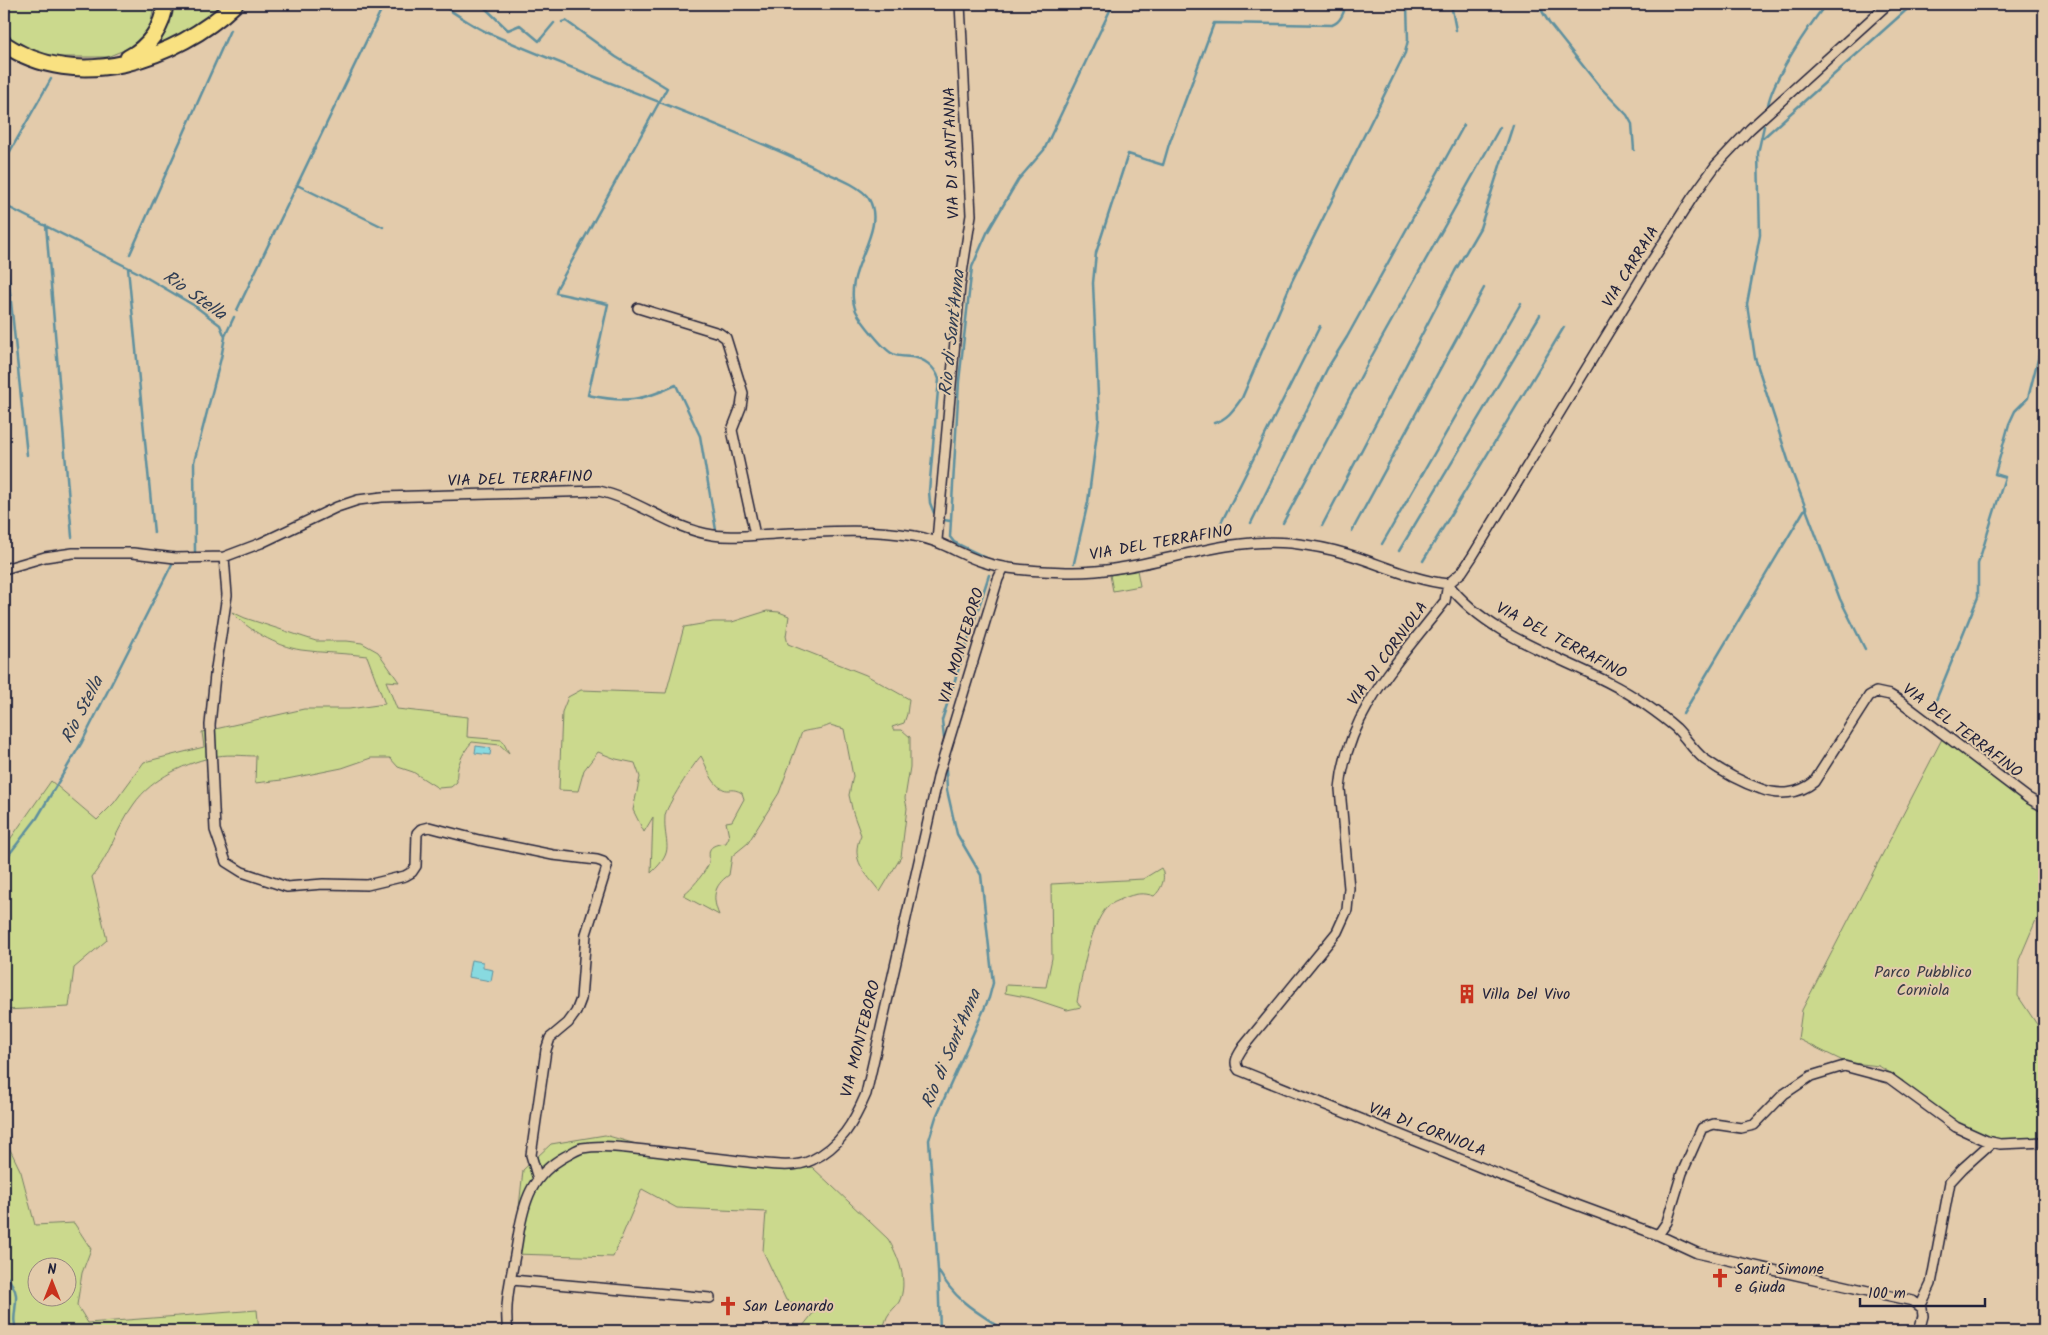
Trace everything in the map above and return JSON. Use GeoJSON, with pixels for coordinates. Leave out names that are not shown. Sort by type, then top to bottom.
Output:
{"type":"FeatureCollection","features":[{"type":"Feature","properties":{"kind":"highway"},"geometry":{"type":"LineString","coordinates":[[110,66],[135,55],[149,42],[160,23],[165,4]]}},
{"type":"Feature","properties":{"kind":"highway"},"geometry":{"type":"LineString","coordinates":[[5,45],[31,60],[59,68],[110,66],[143,58],[181,42],[216,21],[236,4]]}},
{"type":"Feature","properties":{"kind":"street","name":"VIA DI SANT'ANNA"},"geometry":{"type":"LineString","coordinates":[[937,540],[960,286],[971,215],[960,4]]}},
{"type":"Feature","properties":{"kind":"street","name":"VIA CARRAIA"},"geometry":{"type":"LineString","coordinates":[[1448,584],[1462,572],[1472,557],[1653,260],[1716,164],[1750,129],[1888,4]]}},
{"type":"Feature","properties":{"kind":"street"},"geometry":{"type":"LineString","coordinates":[[638,308],[719,333],[726,338],[743,393],[742,407],[732,430],[755,535]]}},
{"type":"Feature","properties":{"kind":"street","name":"VIA DEL TERRAFINO"},"geometry":{"type":"LineString","coordinates":[[4,569],[73,553],[133,553],[175,558],[224,557],[337,507],[358,500],[599,491],[616,495],[659,517],[714,536],[884,531],[937,540],[974,559],[1004,568],[1094,572],[1153,562],[1210,548],[1290,543],[1346,553],[1402,574],[1429,582],[1448,584],[1460,599],[1482,617],[1513,636],[1604,680],[1645,704],[1676,728],[1703,758],[1730,775],[1761,789],[1776,793],[1805,789],[1814,782],[1869,696],[1876,692],[1890,694],[2020,792],[2044,807]]}},
{"type":"Feature","properties":{"kind":"street"},"geometry":{"type":"LineString","coordinates":[[224,557],[227,595],[215,675],[210,725],[215,830],[226,862],[242,872],[288,887],[323,884],[367,885],[404,876],[412,872],[416,866],[417,833],[421,829],[429,827],[479,840],[597,860],[603,862],[607,868],[586,934],[581,999],[576,1012],[568,1023],[550,1038],[546,1050],[531,1155],[538,1178]]}},
{"type":"Feature","properties":{"kind":"street","name":"VIA MONTEBORO"},"geometry":{"type":"LineString","coordinates":[[508,1331],[508,1300],[522,1213],[528,1194],[538,1178],[558,1160],[581,1148],[610,1146],[764,1164],[793,1164],[810,1161],[828,1150],[843,1137],[857,1115],[866,1094],[939,773],[998,579],[1004,568]]}},
{"type":"Feature","properties":{"kind":"street","name":"VIA DI CORNIOLA"},"geometry":{"type":"LineString","coordinates":[[1448,584],[1445,601],[1368,703],[1348,746],[1341,775],[1340,789],[1349,888],[1346,910],[1338,932],[1244,1046],[1236,1059],[1236,1066],[1239,1070],[1313,1101],[1547,1194],[1658,1235]]}},
{"type":"Feature","properties":{"kind":"street"},"geometry":{"type":"LineString","coordinates":[[1921,1305],[1908,1299],[1698,1253],[1658,1235],[1667,1222],[1686,1161],[1702,1128],[1714,1124],[1741,1128],[1754,1125],[1784,1094],[1811,1076],[1844,1066],[1889,1078],[1956,1127],[1992,1142],[2000,1144],[2044,1142]]}},
{"type":"Feature","properties":{"kind":"street"},"geometry":{"type":"LineString","coordinates":[[1919,1331],[1923,1316],[1921,1305],[1931,1284],[1950,1182],[1962,1168],[1992,1142]]}},
{"type":"Feature","properties":{"kind":"street"},"geometry":{"type":"LineString","coordinates":[[512,1280],[710,1298]]}},
{"type":"Feature","properties":{"kind":"green space"},"geometry":{"type":"Polygon","coordinates":[[[4,4],[154,4],[150,28],[129,48],[107,57],[52,57],[19,46],[4,35],[4,4]]]}},
{"type":"Feature","properties":{"kind":"green space"},"geometry":{"type":"Polygon","coordinates":[[[172,4],[227,4],[191,31],[149,48],[168,22],[172,4]]]}},
{"type":"Feature","properties":{"kind":"green space"},"geometry":{"type":"Polygon","coordinates":[[[1137,570],[1140,586],[1113,591],[1110,575],[1137,570]]]}},
{"type":"Feature","properties":{"kind":"green space"},"geometry":{"type":"Polygon","coordinates":[[[767,611],[779,612],[789,616],[786,636],[788,644],[866,675],[909,699],[904,723],[892,727],[894,730],[902,730],[910,737],[910,767],[905,798],[907,808],[901,857],[880,892],[858,859],[858,844],[861,835],[849,795],[853,776],[844,729],[830,725],[802,732],[779,793],[748,843],[732,856],[729,875],[717,888],[715,903],[719,915],[684,896],[684,894],[697,882],[707,867],[710,849],[718,844],[726,843],[729,837],[726,822],[732,821],[744,799],[742,793],[719,787],[712,779],[701,756],[692,767],[666,811],[666,852],[659,865],[651,873],[653,817],[644,832],[633,810],[640,777],[635,763],[616,759],[598,752],[584,770],[578,791],[559,790],[562,712],[568,697],[581,690],[666,693],[684,627],[713,622],[732,622],[767,611]]]}},
{"type":"Feature","properties":{"kind":"green space"},"geometry":{"type":"Polygon","coordinates":[[[232,612],[316,641],[362,643],[378,652],[399,682],[386,681],[397,709],[468,717],[467,737],[502,740],[509,753],[500,745],[472,742],[460,761],[457,771],[457,782],[451,787],[438,788],[413,772],[398,767],[390,758],[371,758],[342,768],[282,780],[255,783],[256,756],[218,756],[194,762],[171,772],[150,786],[134,804],[104,860],[92,877],[107,940],[74,968],[69,1007],[4,1010],[4,848],[51,781],[97,820],[114,803],[144,762],[204,747],[202,732],[304,709],[349,709],[385,704],[367,656],[301,650],[282,645],[254,631],[232,612]]]}},
{"type":"Feature","properties":{"kind":"green space","name":"Parco Pubblico Corniola"},"geometry":{"type":"Polygon","coordinates":[[[1942,739],[2044,807],[2044,915],[2036,920],[2019,960],[2018,996],[2044,1035],[2044,1142],[1992,1142],[1956,1127],[1905,1089],[1903,1081],[1879,1066],[1845,1062],[1798,1039],[1802,1010],[1942,739]]]}},
{"type":"Feature","properties":{"kind":"green space"},"geometry":{"type":"Polygon","coordinates":[[[1161,868],[1163,872],[1162,884],[1154,896],[1142,894],[1128,897],[1107,907],[1101,916],[1095,927],[1084,966],[1077,1002],[1081,1007],[1067,1010],[1031,998],[1005,993],[1006,985],[1046,987],[1052,958],[1051,884],[1143,879],[1161,868]]]}},
{"type":"Feature","properties":{"kind":"green space"},"geometry":{"type":"Polygon","coordinates":[[[605,1135],[636,1144],[791,1169],[812,1167],[888,1239],[899,1261],[903,1277],[902,1294],[899,1302],[887,1317],[881,1331],[799,1331],[814,1312],[786,1300],[763,1251],[766,1212],[677,1208],[642,1189],[613,1257],[514,1254],[523,1170],[551,1144],[605,1135]]]}},
{"type":"Feature","properties":{"kind":"green space"},"geometry":{"type":"Polygon","coordinates":[[[4,1137],[21,1172],[35,1225],[74,1223],[91,1249],[82,1273],[78,1299],[78,1258],[28,1258],[28,1308],[78,1307],[88,1323],[257,1310],[259,1331],[8,1331],[9,1299],[4,1291],[4,1137]]]}},
{"type":"Feature","properties":{"kind":"water"},"geometry":{"type":"Polygon","coordinates":[[[476,746],[491,748],[490,755],[475,753],[476,746]]]}},
{"type":"Feature","properties":{"kind":"water"},"geometry":{"type":"Polygon","coordinates":[[[471,960],[483,962],[483,968],[493,970],[491,981],[468,977],[471,960]]]}},
{"type":"Feature","properties":{"kind":"waterway"},"geometry":{"type":"LineString","coordinates":[[237,310],[384,4]]}},
{"type":"Feature","properties":{"kind":"waterway"},"geometry":{"type":"LineString","coordinates":[[441,4],[486,32],[774,149],[844,180],[865,194],[869,199],[873,212],[873,225],[854,282],[853,296],[856,311],[884,347],[895,355],[925,361],[935,371],[939,379],[929,491],[930,503],[934,513]]}},
{"type":"Feature","properties":{"kind":"waterway"},"geometry":{"type":"LineString","coordinates":[[481,4],[508,30],[520,25],[539,41],[554,23]]}},
{"type":"Feature","properties":{"kind":"waterway","name":"Rio di Sant'Anna"},"geometry":{"type":"LineString","coordinates":[[989,559],[954,542],[950,537],[959,381],[972,267],[987,233],[1018,180],[1044,150],[1113,4]]}},
{"type":"Feature","properties":{"kind":"waterway"},"geometry":{"type":"LineString","coordinates":[[1074,563],[1088,502],[1099,418],[1093,283],[1096,253],[1128,154],[1163,165],[1214,23],[1332,25],[1340,19],[1346,4]]}},
{"type":"Feature","properties":{"kind":"waterway"},"geometry":{"type":"LineString","coordinates":[[1214,423],[1227,416],[1242,398],[1292,281],[1405,53],[1408,40],[1407,4]]}},
{"type":"Feature","properties":{"kind":"waterway"},"geometry":{"type":"LineString","coordinates":[[1451,4],[1456,30]]}},
{"type":"Feature","properties":{"kind":"waterway"},"geometry":{"type":"LineString","coordinates":[[1538,4],[1549,23],[1599,86],[1627,115],[1632,124],[1634,150]]}},
{"type":"Feature","properties":{"kind":"waterway"},"geometry":{"type":"LineString","coordinates":[[1768,105],[1771,94],[1784,67],[1826,4]]}},
{"type":"Feature","properties":{"kind":"waterway"},"geometry":{"type":"LineString","coordinates":[[1763,138],[1913,4]]}},
{"type":"Feature","properties":{"kind":"waterway"},"geometry":{"type":"LineString","coordinates":[[562,22],[566,21],[616,57],[667,88],[557,288],[556,293],[608,304],[588,395],[623,400],[633,399],[676,385],[700,436],[716,530]]}},
{"type":"Feature","properties":{"kind":"waterway"},"geometry":{"type":"LineString","coordinates":[[130,254],[230,30]]}},
{"type":"Feature","properties":{"kind":"waterway"},"geometry":{"type":"LineString","coordinates":[[4,162],[51,79]]}},
{"type":"Feature","properties":{"kind":"waterway"},"geometry":{"type":"LineString","coordinates":[[1251,523],[1327,369],[1347,337],[1464,125]]}},
{"type":"Feature","properties":{"kind":"waterway"},"geometry":{"type":"LineString","coordinates":[[1322,526],[1455,271],[1480,228],[1513,125]]}},
{"type":"Feature","properties":{"kind":"waterway"},"geometry":{"type":"LineString","coordinates":[[1764,126],[1758,153],[1760,235],[1747,304],[1755,358],[1791,469],[1840,599],[1865,649]]}},
{"type":"Feature","properties":{"kind":"waterway"},"geometry":{"type":"LineString","coordinates":[[1283,523],[1369,361],[1500,127]]}},
{"type":"Feature","properties":{"kind":"waterway"},"geometry":{"type":"LineString","coordinates":[[297,185],[383,227]]}},
{"type":"Feature","properties":{"kind":"waterway","name":"Rio Stella"},"geometry":{"type":"LineString","coordinates":[[4,205],[137,272],[195,306],[220,325],[225,337],[194,462],[195,552]]}},
{"type":"Feature","properties":{"kind":"waterway"},"geometry":{"type":"LineString","coordinates":[[46,225],[72,537]]}},
{"type":"Feature","properties":{"kind":"waterway"},"geometry":{"type":"LineString","coordinates":[[4,235],[27,455]]}},
{"type":"Feature","properties":{"kind":"waterway"},"geometry":{"type":"LineString","coordinates":[[128,268],[154,533]]}},
{"type":"Feature","properties":{"kind":"waterway"},"geometry":{"type":"LineString","coordinates":[[1352,531],[1484,288]]}},
{"type":"Feature","properties":{"kind":"waterway"},"geometry":{"type":"LineString","coordinates":[[1382,544],[1521,303]]}},
{"type":"Feature","properties":{"kind":"waterway"},"geometry":{"type":"LineString","coordinates":[[1399,551],[1540,315]]}},
{"type":"Feature","properties":{"kind":"waterway"},"geometry":{"type":"LineString","coordinates":[[225,336],[234,317]]}},
{"type":"Feature","properties":{"kind":"waterway"},"geometry":{"type":"LineString","coordinates":[[1220,525],[1320,326]]}},
{"type":"Feature","properties":{"kind":"waterway"},"geometry":{"type":"LineString","coordinates":[[1423,561],[1564,327]]}},
{"type":"Feature","properties":{"kind":"waterway"},"geometry":{"type":"LineString","coordinates":[[1932,710],[1978,597],[1978,564],[2005,477],[1995,474],[2009,424],[2015,411],[2028,398],[2044,336]]}},
{"type":"Feature","properties":{"kind":"waterway"},"geometry":{"type":"LineString","coordinates":[[1683,714],[1806,507]]}},
{"type":"Feature","properties":{"kind":"waterway","name":"Rio di Sant'Anna"},"geometry":{"type":"LineString","coordinates":[[944,520],[950,521]]}},
{"type":"Feature","properties":{"kind":"waterway","name":"Rio Stella"},"geometry":{"type":"LineString","coordinates":[[4,861],[37,818],[82,742],[172,564]]}},
{"type":"Feature","properties":{"kind":"waterway","name":"Rio di Sant'Anna"},"geometry":{"type":"LineString","coordinates":[[944,738],[942,720],[989,575]]}},
{"type":"Feature","properties":{"kind":"waterway","name":"Rio di Sant'Anna"},"geometry":{"type":"LineString","coordinates":[[946,770],[947,790],[957,834],[981,875],[993,983],[989,998],[936,1117],[929,1140],[938,1270],[960,1298],[976,1312],[1006,1331]]}},
{"type":"Feature","properties":{"kind":"waterway"},"geometry":{"type":"LineString","coordinates":[[938,1270],[940,1331]]}},
{"type":"Feature","properties":{"kind":"waterway","name":"Rio Stella"},"geometry":{"type":"LineString","coordinates":[[4,1273],[12,1283],[15,1292],[14,1323],[17,1331]]}},
{"type":"Feature","properties":{"kind":"place","name":"Villa Del Vivo"},"geometry":{"type":"Point","coordinates":[1467,994]}},
{"type":"Feature","properties":{"kind":"place","name":"Santi Simone e Giuda"},"geometry":{"type":"Point","coordinates":[1720,1278]}},
{"type":"Feature","properties":{"kind":"place","name":"San Leonardo"},"geometry":{"type":"Point","coordinates":[728,1306]}}]}
